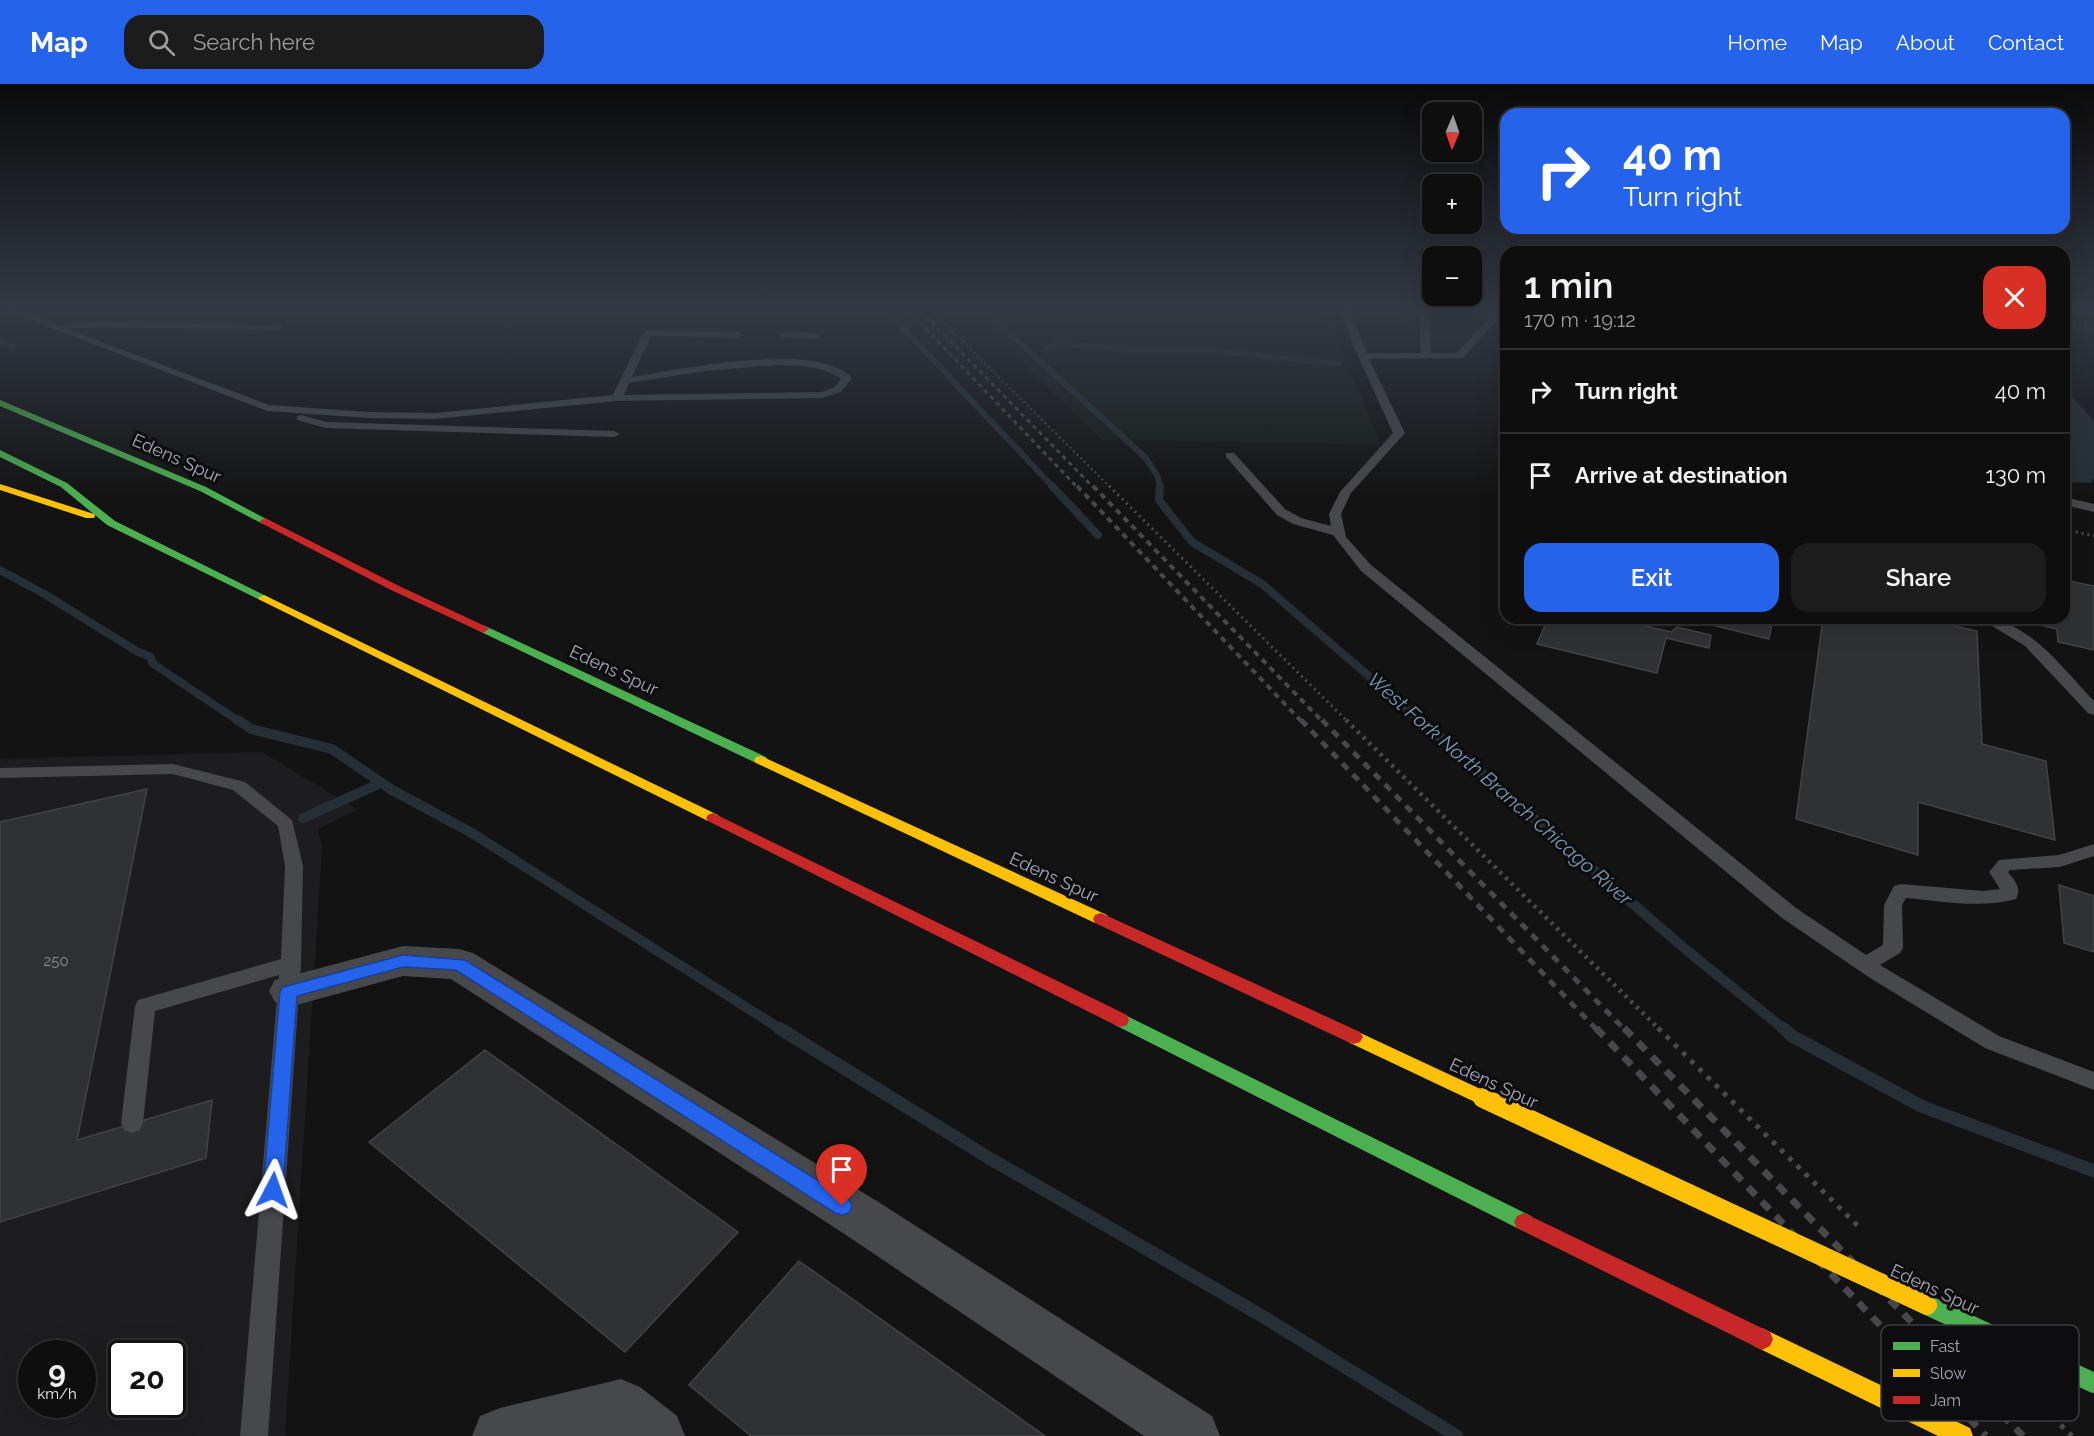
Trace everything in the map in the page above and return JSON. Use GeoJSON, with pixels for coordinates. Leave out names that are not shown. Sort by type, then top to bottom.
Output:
{"type":"FeatureCollection","features":[{"type":"Feature","properties":{"kind":"highway","name":"Edens Spur"},"geometry":{"type":"LineString","coordinates":[[0,403],[204,489],[406,593],[1970,1325]]}},
{"type":"Feature","properties":{"kind":"highway"},"geometry":{"type":"LineString","coordinates":[[61,414],[204,489]]}},
{"type":"Feature","properties":{"kind":"highway"},"geometry":{"type":"LineString","coordinates":[[0,453],[64,485],[111,523]]}},
{"type":"Feature","properties":{"kind":"highway"},"geometry":{"type":"LineString","coordinates":[[0,487],[111,523],[880,898],[1628,1274],[1881,1397]]}},
{"type":"Feature","properties":{"kind":"highway","name":"Edens Spur"},"geometry":{"type":"LineString","coordinates":[[2079,1376],[2094,1383]]}},
{"type":"Feature","properties":{"kind":"highway"},"geometry":{"type":"LineString","coordinates":[[1931,1421],[1962,1436]]}},
{"type":"Feature","properties":{"kind":"street"},"geometry":{"type":"LineString","coordinates":[[290,978],[403,961],[459,964],[863,1219],[1192,1436]]}},
{"type":"Feature","properties":{"kind":"street"},"geometry":{"type":"LineString","coordinates":[[500,1436],[621,1406],[657,1436]]}},
{"type":"Feature","properties":{"kind":"lane"},"geometry":{"type":"LineString","coordinates":[[178,373],[267,408],[326,425],[614,434]]}},
{"type":"Feature","properties":{"kind":"lane"},"geometry":{"type":"LineString","coordinates":[[617,398],[628,373]]}},
{"type":"Feature","properties":{"kind":"lane"},"geometry":{"type":"LineString","coordinates":[[624,381],[669,373]]}},
{"type":"Feature","properties":{"kind":"lane"},"geometry":{"type":"LineString","coordinates":[[267,408],[369,415],[435,416],[617,398],[822,395],[844,386],[847,378],[839,373]]}},
{"type":"Feature","properties":{"kind":"lane"},"geometry":{"type":"LineString","coordinates":[[1371,373],[1399,433],[1346,492],[1335,514],[1340,538],[1366,568],[1789,912],[1865,965],[1992,1042],[2094,1081]]}},
{"type":"Feature","properties":{"kind":"lane"},"geometry":{"type":"LineString","coordinates":[[1230,455],[1281,512],[1297,521],[1338,532]]}},
{"type":"Feature","properties":{"kind":"lane"},"geometry":{"type":"LineString","coordinates":[[2070,502],[2094,508]]}},
{"type":"Feature","properties":{"kind":"lane"},"geometry":{"type":"LineString","coordinates":[[1997,624],[2030,643],[2094,710]]}},
{"type":"Feature","properties":{"kind":"lane"},"geometry":{"type":"LineString","coordinates":[[0,773],[173,769],[239,786],[286,824],[294,866],[290,978],[254,1436]]}},
{"type":"Feature","properties":{"kind":"lane"},"geometry":{"type":"LineString","coordinates":[[1865,965],[1893,948],[1893,905],[1901,891],[1983,898],[2009,894],[2009,886],[1998,872],[2005,864],[2060,861],[2094,850]]}},
{"type":"Feature","properties":{"kind":"lane"},"geometry":{"type":"LineString","coordinates":[[132,1123],[145,1006],[290,978]]}},
{"type":"Feature","properties":{"kind":"path"},"geometry":{"type":"LineString","coordinates":[[995,373],[1861,1229]]}},
{"type":"Feature","properties":{"kind":"path"},"geometry":{"type":"LineString","coordinates":[[2070,530],[2094,536]]}},
{"type":"Feature","properties":{"kind":"shaded area"},"geometry":{"type":"Polygon","coordinates":[[[1034,373],[1351,373],[1381,444],[1103,441],[1034,373]]]}},
{"type":"Feature","properties":{"kind":"shaded area"},"geometry":{"type":"Polygon","coordinates":[[[2070,395],[2094,421],[2094,478],[2091,483],[2070,482],[2070,395]]]}},
{"type":"Feature","properties":{"kind":"shaded area"},"geometry":{"type":"Polygon","coordinates":[[[262,752],[358,810],[318,829],[322,847],[285,1436],[0,1436],[0,759],[262,752]]]}},
{"type":"Feature","properties":{"kind":"building"},"geometry":{"type":"Polygon","coordinates":[[[2070,581],[2094,586],[2094,650],[2058,642],[2057,629],[2035,624],[2070,624],[2070,581]]]}},
{"type":"Feature","properties":{"kind":"building"},"geometry":{"type":"Polygon","coordinates":[[[1545,624],[1638,624],[1671,632],[1677,627],[1711,635],[1709,648],[1666,638],[1657,673],[1537,644],[1545,624]]]}},
{"type":"Feature","properties":{"kind":"building"},"geometry":{"type":"Polygon","coordinates":[[[1708,624],[1772,624],[1769,639],[1708,624]]]}},
{"type":"Feature","properties":{"kind":"building"},"geometry":{"type":"Polygon","coordinates":[[[1822,624],[1946,624],[1977,631],[1982,744],[2046,761],[2055,840],[1918,802],[1918,855],[1796,819],[1822,624]]]}},
{"type":"Feature","properties":{"kind":"building"},"geometry":{"type":"Polygon","coordinates":[[[147,789],[77,1140],[212,1100],[206,1158],[0,1222],[0,822],[147,789]]]}},
{"type":"Feature","properties":{"kind":"building"},"geometry":{"type":"Polygon","coordinates":[[[2059,885],[2094,896],[2094,952],[2064,943],[2059,885]]]}},
{"type":"Feature","properties":{"kind":"building"},"geometry":{"type":"Polygon","coordinates":[[[485,1050],[738,1232],[625,1352],[369,1142],[485,1050]]]}},
{"type":"Feature","properties":{"kind":"building"},"geometry":{"type":"Polygon","coordinates":[[[799,1261],[1045,1436],[751,1436],[689,1385],[799,1261]]]}},
{"type":"Feature","properties":{"kind":"waterway"},"geometry":{"type":"LineString","coordinates":[[946,373],[1054,488]]}},
{"type":"Feature","properties":{"kind":"waterway","name":"West Fork North Branch Chicago River"},"geometry":{"type":"LineString","coordinates":[[1053,373],[1145,457],[1158,477],[1160,487]]}},
{"type":"Feature","properties":{"kind":"waterway"},"geometry":{"type":"LineString","coordinates":[[1052,486],[1098,535]]}},
{"type":"Feature","properties":{"kind":"waterway","name":"West Fork North Branch Chicago River"},"geometry":{"type":"LineString","coordinates":[[1160,487],[1159,500],[1192,542],[1262,584],[1422,722]]}},
{"type":"Feature","properties":{"kind":"waterway"},"geometry":{"type":"LineString","coordinates":[[0,570],[46,595],[138,652],[151,657],[152,663],[240,722]]}},
{"type":"Feature","properties":{"kind":"waterway"},"geometry":{"type":"LineString","coordinates":[[238,720],[251,729],[332,749],[392,790],[472,833],[782,1030]]}},
{"type":"Feature","properties":{"kind":"waterway","name":"West Fork North Branch Chicago River"},"geometry":{"type":"LineString","coordinates":[[1420,720],[1684,948],[1785,1030]]}},
{"type":"Feature","properties":{"kind":"waterway"},"geometry":{"type":"LineString","coordinates":[[303,818],[381,783]]}},
{"type":"Feature","properties":{"kind":"waterway"},"geometry":{"type":"LineString","coordinates":[[779,1028],[989,1158],[1257,1313],[1457,1436]]}},
{"type":"Feature","properties":{"kind":"waterway","name":"West Fork North Branch Chicago River"},"geometry":{"type":"LineString","coordinates":[[1783,1028],[1792,1036],[1921,1106],[2094,1171]]}},
{"type":"Feature","properties":{"kind":"railway"},"geometry":{"type":"LineString","coordinates":[[968,373],[1078,488]]}},
{"type":"Feature","properties":{"kind":"railway"},"geometry":{"type":"LineString","coordinates":[[982,373],[1094,488]]}},
{"type":"Feature","properties":{"kind":"railway"},"geometry":{"type":"LineString","coordinates":[[1077,486],[1302,722]]}},
{"type":"Feature","properties":{"kind":"railway"},"geometry":{"type":"LineString","coordinates":[[1093,486],[1323,722]]}},
{"type":"Feature","properties":{"kind":"railway"},"geometry":{"type":"LineString","coordinates":[[1301,720],[1597,1030]]}},
{"type":"Feature","properties":{"kind":"railway"},"geometry":{"type":"LineString","coordinates":[[1322,720],[1625,1030]]}},
{"type":"Feature","properties":{"kind":"railway"},"geometry":{"type":"LineString","coordinates":[[1596,1028],[1881,1326]]}},
{"type":"Feature","properties":{"kind":"railway"},"geometry":{"type":"LineString","coordinates":[[1624,1028],[1914,1325]]}},
{"type":"Feature","properties":{"kind":"railway"},"geometry":{"type":"LineString","coordinates":[[1972,1421],[1986,1436]]}},
{"type":"Feature","properties":{"kind":"railway"},"geometry":{"type":"LineString","coordinates":[[2008,1421],[2023,1436]]}},
{"type":"Feature","properties":{"kind":"traffic: fast"},"geometry":{"type":"LineString","coordinates":[[0,403],[203,489],[265,521]]}},
{"type":"Feature","properties":{"kind":"traffic: fast"},"geometry":{"type":"LineString","coordinates":[[0,453],[64,485],[111,523],[264,598]]}},
{"type":"Feature","properties":{"kind":"traffic: fast"},"geometry":{"type":"LineString","coordinates":[[483,629],[761,760]]}},
{"type":"Feature","properties":{"kind":"traffic: fast"},"geometry":{"type":"LineString","coordinates":[[1121,1020],[1524,1222]]}},
{"type":"Feature","properties":{"kind":"traffic: fast"},"geometry":{"type":"LineString","coordinates":[[1927,1305],[1970,1325]]}},
{"type":"Feature","properties":{"kind":"traffic: fast"},"geometry":{"type":"LineString","coordinates":[[2079,1376],[2094,1383]]}},
{"type":"Feature","properties":{"kind":"traffic: slow"},"geometry":{"type":"LineString","coordinates":[[0,487],[90,516]]}},
{"type":"Feature","properties":{"kind":"traffic: slow"},"geometry":{"type":"LineString","coordinates":[[264,598],[713,818]]}},
{"type":"Feature","properties":{"kind":"traffic: slow"},"geometry":{"type":"LineString","coordinates":[[761,760],[1101,919]]}},
{"type":"Feature","properties":{"kind":"traffic: slow"},"geometry":{"type":"LineString","coordinates":[[1354,1037],[1483,1098]]}},
{"type":"Feature","properties":{"kind":"traffic: slow"},"geometry":{"type":"LineString","coordinates":[[1483,1098],[1927,1305]]}},
{"type":"Feature","properties":{"kind":"traffic: slow"},"geometry":{"type":"LineString","coordinates":[[1762,1339],[1881,1397]]}},
{"type":"Feature","properties":{"kind":"traffic: slow"},"geometry":{"type":"LineString","coordinates":[[1931,1421],[1962,1436]]}},
{"type":"Feature","properties":{"kind":"traffic: jam"},"geometry":{"type":"LineString","coordinates":[[265,521],[395,588],[483,629]]}},
{"type":"Feature","properties":{"kind":"traffic: jam"},"geometry":{"type":"LineString","coordinates":[[713,818],[1121,1020]]}},
{"type":"Feature","properties":{"kind":"traffic: jam"},"geometry":{"type":"LineString","coordinates":[[1101,919],[1354,1037]]}},
{"type":"Feature","properties":{"kind":"traffic: jam"},"geometry":{"type":"LineString","coordinates":[[1524,1222],[1762,1339]]}},
{"type":"Feature","properties":{"kind":"route"},"geometry":{"type":"LineString","coordinates":[[273,1190],[288,991],[403,961],[459,964],[842,1206]]}}]}
